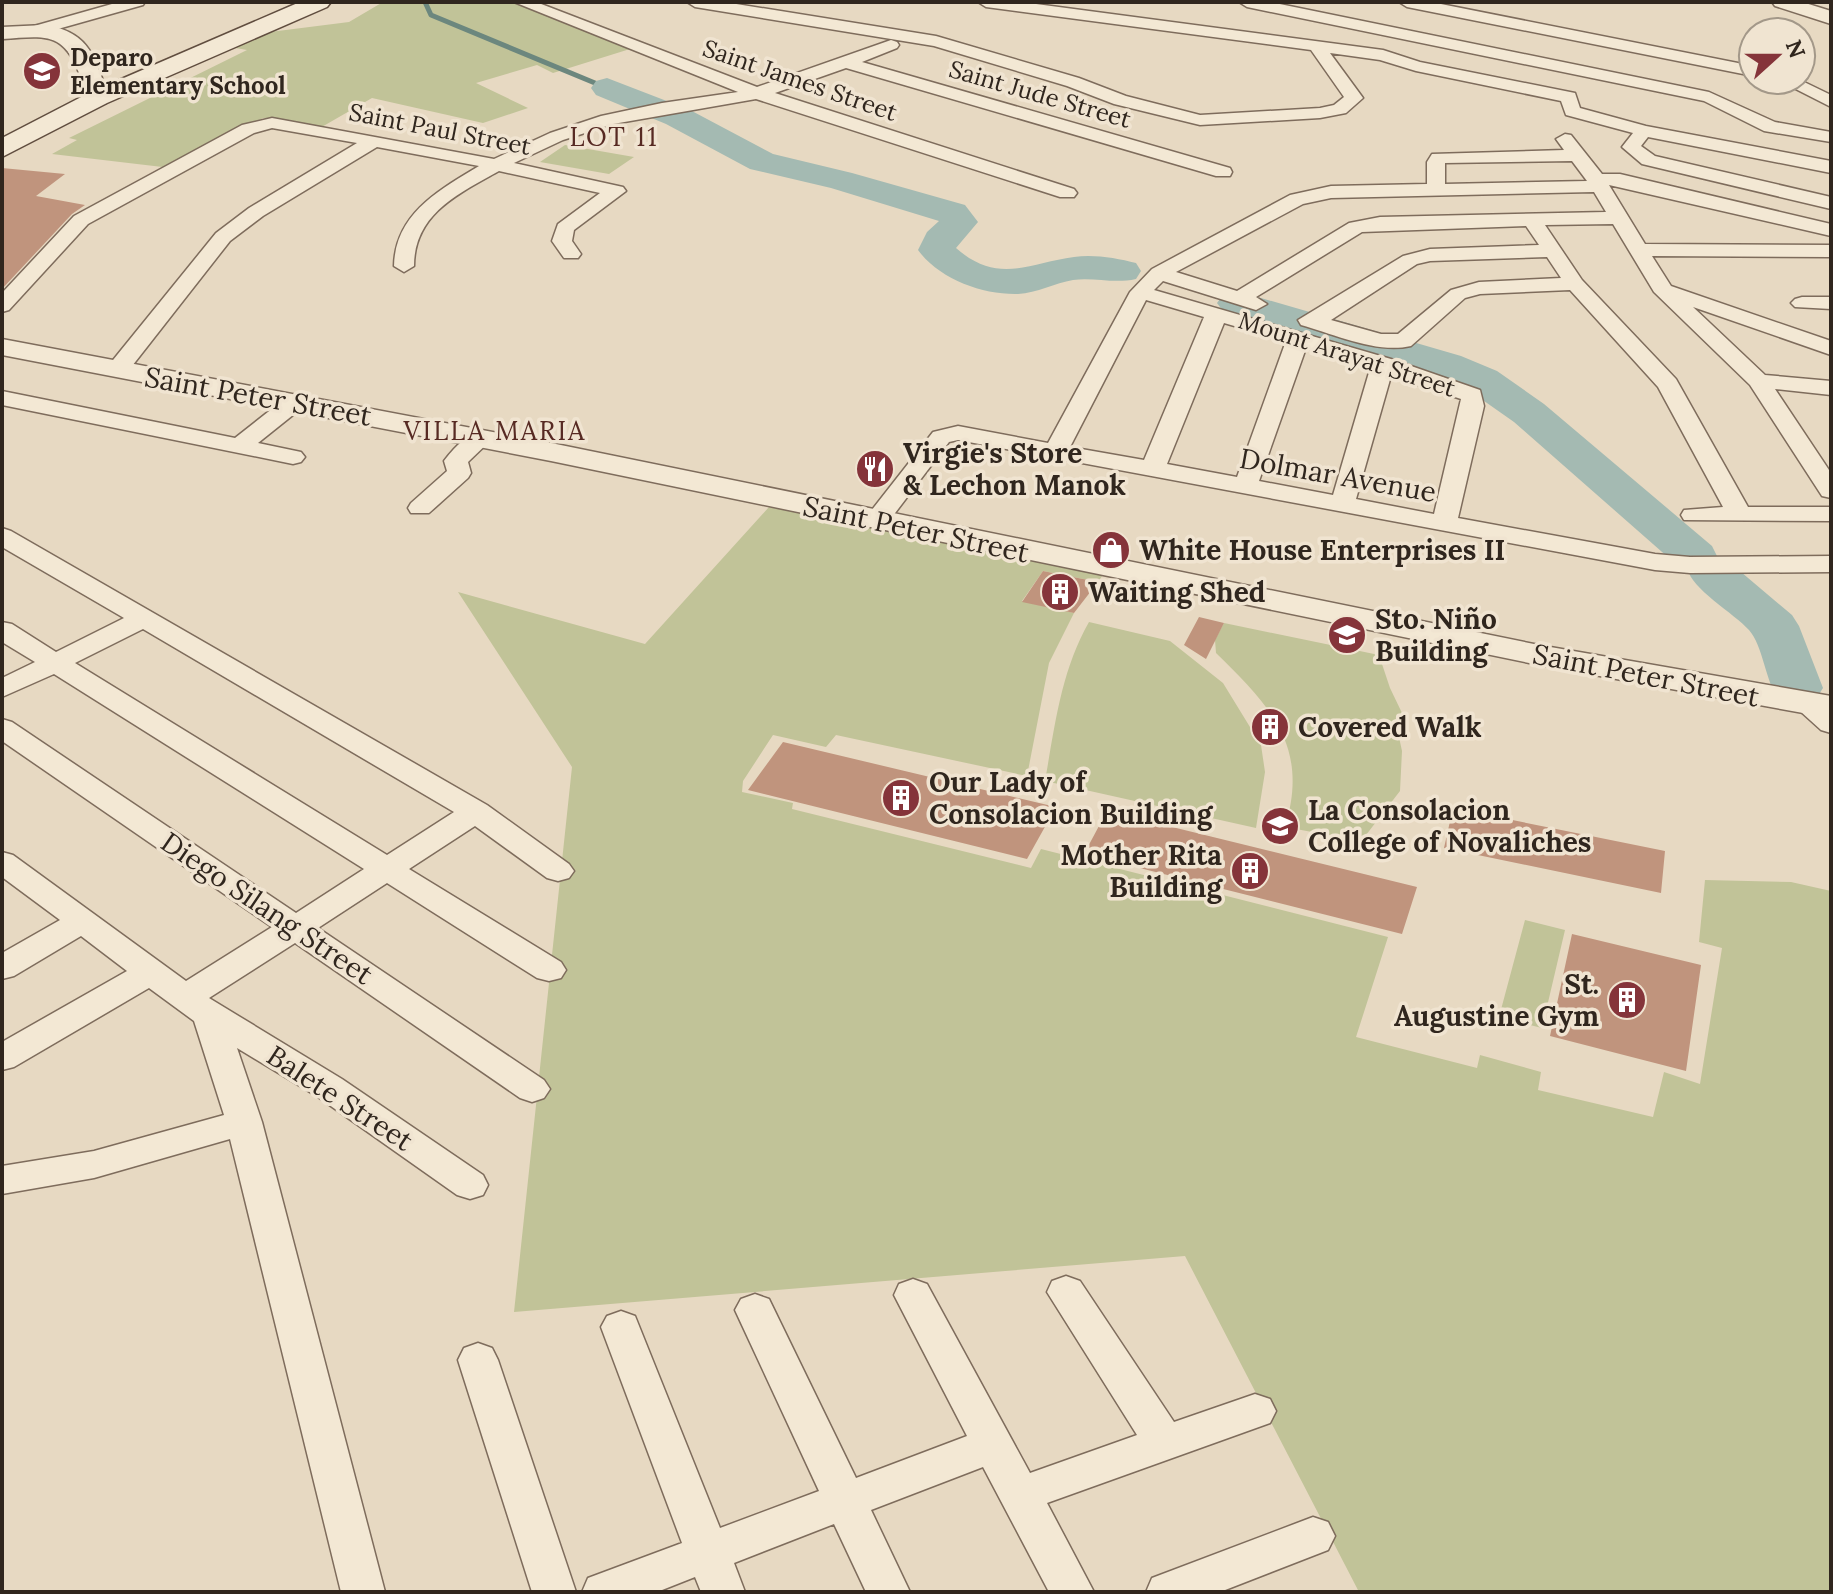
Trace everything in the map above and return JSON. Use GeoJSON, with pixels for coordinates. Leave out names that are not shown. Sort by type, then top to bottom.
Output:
{"type":"FeatureCollection","features":[{"type":"Feature","properties":{"kind":"main road"},"geometry":{"type":"LineString","coordinates":[[2,149],[98,98],[319,2]]}},
{"type":"Feature","properties":{"kind":"street","name":"Saint James Street"},"geometry":{"type":"LineString","coordinates":[[522,2],[756,93],[1067,193]]}},
{"type":"Feature","properties":{"kind":"street"},"geometry":{"type":"LineString","coordinates":[[695,2],[936,41],[1073,82],[1120,100],[1200,120],[1281,117],[1340,109],[1354,98],[1318,48]]}},
{"type":"Feature","properties":{"kind":"street"},"geometry":{"type":"LineString","coordinates":[[986,2],[1383,55],[1416,66],[1569,97],[1572,111],[1644,131],[1831,167]]}},
{"type":"Feature","properties":{"kind":"street"},"geometry":{"type":"LineString","coordinates":[[1247,2],[1709,97],[1770,127],[1831,137]]}},
{"type":"Feature","properties":{"kind":"street"},"geometry":{"type":"LineString","coordinates":[[1407,2],[1737,68]]}},
{"type":"Feature","properties":{"kind":"street"},"geometry":{"type":"LineString","coordinates":[[1782,2],[1831,18]]}},
{"type":"Feature","properties":{"kind":"street"},"geometry":{"type":"LineString","coordinates":[[33,31],[129,3]]}},
{"type":"Feature","properties":{"kind":"street"},"geometry":{"type":"LineString","coordinates":[[1411,36],[1451,10]]}},
{"type":"Feature","properties":{"kind":"street"},"geometry":{"type":"LineString","coordinates":[[2,33],[33,31],[63,35],[77,43],[98,98]]}},
{"type":"Feature","properties":{"kind":"street"},"geometry":{"type":"LineString","coordinates":[[404,266],[403,249],[410,226],[429,206],[495,163],[563,132],[657,109],[756,93],[891,45]]}},
{"type":"Feature","properties":{"kind":"street","name":"Saint Jude Street"},"geometry":{"type":"LineString","coordinates":[[844,62],[1223,172]]}},
{"type":"Feature","properties":{"kind":"street","name":"Saint Paul Street"},"geometry":{"type":"LineString","coordinates":[[2,306],[81,220],[259,125],[282,123],[611,188],[616,193],[565,228],[562,241],[571,254]]}},
{"type":"Feature","properties":{"kind":"street"},"geometry":{"type":"LineString","coordinates":[[1644,131],[1631,147],[1649,160],[1831,203]]}},
{"type":"Feature","properties":{"kind":"street"},"geometry":{"type":"LineString","coordinates":[[117,370],[223,237],[256,212],[376,140]]}},
{"type":"Feature","properties":{"kind":"street"},"geometry":{"type":"LineString","coordinates":[[1436,190],[1436,162],[1439,158],[1572,147],[1598,182],[1661,288],[1758,381],[1831,491]]}},
{"type":"Feature","properties":{"kind":"street"},"geometry":{"type":"LineString","coordinates":[[1055,452],[1140,292],[1159,273],[1297,199],[1331,192],[1620,180],[1831,230]]}},
{"type":"Feature","properties":{"kind":"street"},"geometry":{"type":"LineString","coordinates":[[1686,196],[1719,251]]}},
{"type":"Feature","properties":{"kind":"street"},"geometry":{"type":"LineString","coordinates":[[1239,299],[1356,227],[1380,223],[1619,218]]}},
{"type":"Feature","properties":{"kind":"street"},"geometry":{"type":"LineString","coordinates":[[1532,220],[1575,284],[1668,384],[1739,514]]}},
{"type":"Feature","properties":{"kind":"street"},"geometry":{"type":"LineString","coordinates":[[1639,250],[1831,251]]}},
{"type":"Feature","properties":{"kind":"street"},"geometry":{"type":"LineString","coordinates":[[1245,488],[1306,329],[1410,260],[1430,255],[1550,251]]}},
{"type":"Feature","properties":{"kind":"street"},"geometry":{"type":"LineString","coordinates":[[1159,273],[1239,299],[1306,329],[1403,341],[1458,294],[1479,288],[1575,284]]}},
{"type":"Feature","properties":{"kind":"street"},"geometry":{"type":"LineString","coordinates":[[1661,288],[1831,348]]}},
{"type":"Feature","properties":{"kind":"street","name":"Mount Arayat Street"},"geometry":{"type":"LineString","coordinates":[[1140,292],[1217,313],[1306,329],[1383,364],[1465,391],[1474,400],[1444,525]]}},
{"type":"Feature","properties":{"kind":"street"},"geometry":{"type":"LineString","coordinates":[[1802,303],[1831,303]]}},
{"type":"Feature","properties":{"kind":"street"},"geometry":{"type":"LineString","coordinates":[[1152,471],[1217,313]]}},
{"type":"Feature","properties":{"kind":"street","name":"Saint Peter Street"},"geometry":{"type":"LineString","coordinates":[[2,347],[481,438],[1539,655],[1758,697],[1817,705]]}},
{"type":"Feature","properties":{"kind":"street"},"geometry":{"type":"LineString","coordinates":[[1342,506],[1383,364]]}},
{"type":"Feature","properties":{"kind":"street"},"geometry":{"type":"LineString","coordinates":[[1758,381],[1831,388]]}},
{"type":"Feature","properties":{"kind":"street"},"geometry":{"type":"LineString","coordinates":[[2,398],[293,457]]}},
{"type":"Feature","properties":{"kind":"street"},"geometry":{"type":"LineString","coordinates":[[241,445],[295,402]]}},
{"type":"Feature","properties":{"kind":"street","name":"Dolmar Avenue"},"geometry":{"type":"LineString","coordinates":[[877,520],[945,435],[964,434],[1655,562],[1690,565],[1831,564]]}},
{"type":"Feature","properties":{"kind":"street"},"geometry":{"type":"LineString","coordinates":[[420,508],[459,473],[456,461],[481,438]]}},
{"type":"Feature","properties":{"kind":"street"},"geometry":{"type":"LineString","coordinates":[[1693,515],[1831,514]]}},
{"type":"Feature","properties":{"kind":"street"},"geometry":{"type":"LineString","coordinates":[[2,536],[476,812],[558,871]]}},
{"type":"Feature","properties":{"kind":"street"},"geometry":{"type":"LineString","coordinates":[[2,689],[143,619]]}},
{"type":"Feature","properties":{"kind":"street"},"geometry":{"type":"LineString","coordinates":[[2,630],[549,970]]}},
{"type":"Feature","properties":{"kind":"street"},"geometry":{"type":"LineString","coordinates":[[1817,705],[1831,724]]}},
{"type":"Feature","properties":{"kind":"street","name":"Diego Silang Street"},"geometry":{"type":"LineString","coordinates":[[2,728],[532,1089]]}},
{"type":"Feature","properties":{"kind":"street"},"geometry":{"type":"LineString","coordinates":[[363,1592],[244,1122],[197,1006],[295,928],[476,812]]}},
{"type":"Feature","properties":{"kind":"street","name":"Balete Street"},"geometry":{"type":"LineString","coordinates":[[7,872],[83,921],[197,1006],[330,1088],[470,1185]]}},
{"type":"Feature","properties":{"kind":"street"},"geometry":{"type":"LineString","coordinates":[[2,968],[83,921]]}},
{"type":"Feature","properties":{"kind":"street"},"geometry":{"type":"LineString","coordinates":[[2,1058],[151,972]]}},
{"type":"Feature","properties":{"kind":"street"},"geometry":{"type":"LineString","coordinates":[[2,1180],[49,1176],[91,1167],[244,1122]]}},
{"type":"Feature","properties":{"kind":"street"},"geometry":{"type":"LineString","coordinates":[[1066,1292],[1165,1443]]}},
{"type":"Feature","properties":{"kind":"street"},"geometry":{"type":"LineString","coordinates":[[913,1295],[1072,1592]]}},
{"type":"Feature","properties":{"kind":"street"},"geometry":{"type":"LineString","coordinates":[[755,1310],[888,1592]]}},
{"type":"Feature","properties":{"kind":"street"},"geometry":{"type":"LineString","coordinates":[[621,1327],[723,1592]]}},
{"type":"Feature","properties":{"kind":"street"},"geometry":{"type":"LineString","coordinates":[[478,1360],[554,1592]]}},
{"type":"Feature","properties":{"kind":"street"},"geometry":{"type":"LineString","coordinates":[[1019,1495],[1255,1411]]}},
{"type":"Feature","properties":{"kind":"street"},"geometry":{"type":"LineString","coordinates":[[604,1592],[992,1445]]}},
{"type":"Feature","properties":{"kind":"street"},"geometry":{"type":"LineString","coordinates":[[1168,1592],[1313,1536]]}},
{"type":"Feature","properties":{"kind":"green space"},"geometry":{"type":"Polygon","coordinates":[[[383,2],[514,2],[630,49],[553,73],[537,65],[476,83],[528,108],[483,123],[372,98],[320,128],[263,118],[171,168],[52,154],[77,140],[69,138],[247,50],[224,46],[254,34],[349,22],[383,2]]]}},
{"type":"Feature","properties":{"kind":"green space"},"geometry":{"type":"Polygon","coordinates":[[[565,145],[634,157],[609,174],[540,162],[565,145]]]}},
{"type":"Feature","properties":{"kind":"green space"},"geometry":{"type":"Polygon","coordinates":[[[769,507],[1104,573],[1098,582],[1043,571],[1022,601],[1074,613],[1049,663],[1027,776],[836,735],[826,747],[773,735],[743,781],[742,792],[793,803],[792,809],[1031,868],[1041,849],[1388,937],[1356,1037],[1477,1068],[1480,1055],[1541,1072],[1538,1090],[1653,1117],[1664,1072],[1700,1084],[1722,948],[1699,942],[1705,880],[1791,882],[1831,891],[1831,1592],[1359,1592],[1185,1256],[514,1312],[572,767],[458,592],[645,644],[769,507]]]}},
{"type":"Feature","properties":{"kind":"green space"},"geometry":{"type":"Polygon","coordinates":[[[1089,622],[1170,641],[1223,683],[1261,745],[1265,772],[1256,828],[1045,781],[1065,679],[1089,622]]]}},
{"type":"Feature","properties":{"kind":"green space"},"geometry":{"type":"Polygon","coordinates":[[[1224,623],[1379,655],[1402,713],[1397,728],[1402,751],[1400,791],[1366,835],[1350,839],[1285,827],[1292,773],[1288,750],[1268,710],[1216,653],[1215,640],[1224,623]]]}},
{"type":"Feature","properties":{"kind":"green space"},"geometry":{"type":"Polygon","coordinates":[[[1525,920],[1565,930],[1542,1028],[1499,1017],[1525,920]]]}},
{"type":"Feature","properties":{"kind":"building"},"geometry":{"type":"Polygon","coordinates":[[[2,168],[65,174],[36,196],[85,205],[72,214],[2,289],[2,168]]]}},
{"type":"Feature","properties":{"kind":"building","name":"Waiting Shed"},"geometry":{"type":"Polygon","coordinates":[[[1043,571],[1098,582],[1074,613],[1022,602],[1043,571]]]}},
{"type":"Feature","properties":{"kind":"building"},"geometry":{"type":"Polygon","coordinates":[[[1199,617],[1224,623],[1206,659],[1184,645],[1199,617]]]}},
{"type":"Feature","properties":{"kind":"building","name":"Our Lady of Consolacion Building"},"geometry":{"type":"Polygon","coordinates":[[[783,742],[1056,807],[1027,859],[748,790],[783,742]]]}},
{"type":"Feature","properties":{"kind":"building"},"geometry":{"type":"Polygon","coordinates":[[[1453,808],[1665,851],[1661,893],[1444,848],[1453,808]]]}},
{"type":"Feature","properties":{"kind":"building","name":"Mother Rita Building"},"geometry":{"type":"Polygon","coordinates":[[[1107,811],[1417,887],[1402,934],[1084,854],[1107,811]]]}},
{"type":"Feature","properties":{"kind":"building","name":"St. Augustine Gym"},"geometry":{"type":"Polygon","coordinates":[[[1572,934],[1701,965],[1686,1071],[1550,1036],[1572,934]]]}},
{"type":"Feature","properties":{"kind":"waterway"},"geometry":{"type":"LineString","coordinates":[[425,2],[431,15],[607,88]]}},
{"type":"Feature","properties":{"kind":"waterway"},"geometry":{"type":"LineString","coordinates":[[607,88],[678,117],[762,162],[840,180],[952,213],[960,222],[940,240],[937,250],[948,260],[983,278],[1019,282],[1076,268],[1122,271]]}},
{"type":"Feature","properties":{"kind":"waterway"},"geometry":{"type":"LineString","coordinates":[[1237,303],[1446,365],[1482,380],[1529,413],[1695,556]]}},
{"type":"Feature","properties":{"kind":"waterway"},"geometry":{"type":"LineString","coordinates":[[1711,571],[1774,626],[1797,688]]}},
{"type":"Feature","properties":{"kind":"place","name":"Deparo Elementary School"},"geometry":{"type":"Point","coordinates":[42,71]}},
{"type":"Feature","properties":{"kind":"place","name":"Virgie's Store & Lechon Manok"},"geometry":{"type":"Point","coordinates":[875,469]}},
{"type":"Feature","properties":{"kind":"place","name":"White House Enterprises II"},"geometry":{"type":"Point","coordinates":[1111,550]}},
{"type":"Feature","properties":{"kind":"place","name":"Waiting Shed"},"geometry":{"type":"Point","coordinates":[1060,592]}},
{"type":"Feature","properties":{"kind":"place","name":"Sto. Niño Building"},"geometry":{"type":"Point","coordinates":[1347,635]}},
{"type":"Feature","properties":{"kind":"place","name":"Covered Walk"},"geometry":{"type":"Point","coordinates":[1270,727]}},
{"type":"Feature","properties":{"kind":"place","name":"Our Lady of Consolacion Building"},"geometry":{"type":"Point","coordinates":[901,798]}},
{"type":"Feature","properties":{"kind":"place","name":"La Consolacion College of Novaliches"},"geometry":{"type":"Point","coordinates":[1280,826]}},
{"type":"Feature","properties":{"kind":"place","name":"Mother Rita Building"},"geometry":{"type":"Point","coordinates":[1250,871]}},
{"type":"Feature","properties":{"kind":"place","name":"St. Augustine Gym"},"geometry":{"type":"Point","coordinates":[1627,1000]}},
{"type":"Feature","properties":{"kind":"district","name":"LOT 11"},"geometry":{"type":"Point","coordinates":[614,136]}},
{"type":"Feature","properties":{"kind":"district","name":"VILLA MARIA"},"geometry":{"type":"Point","coordinates":[495,430]}}]}
